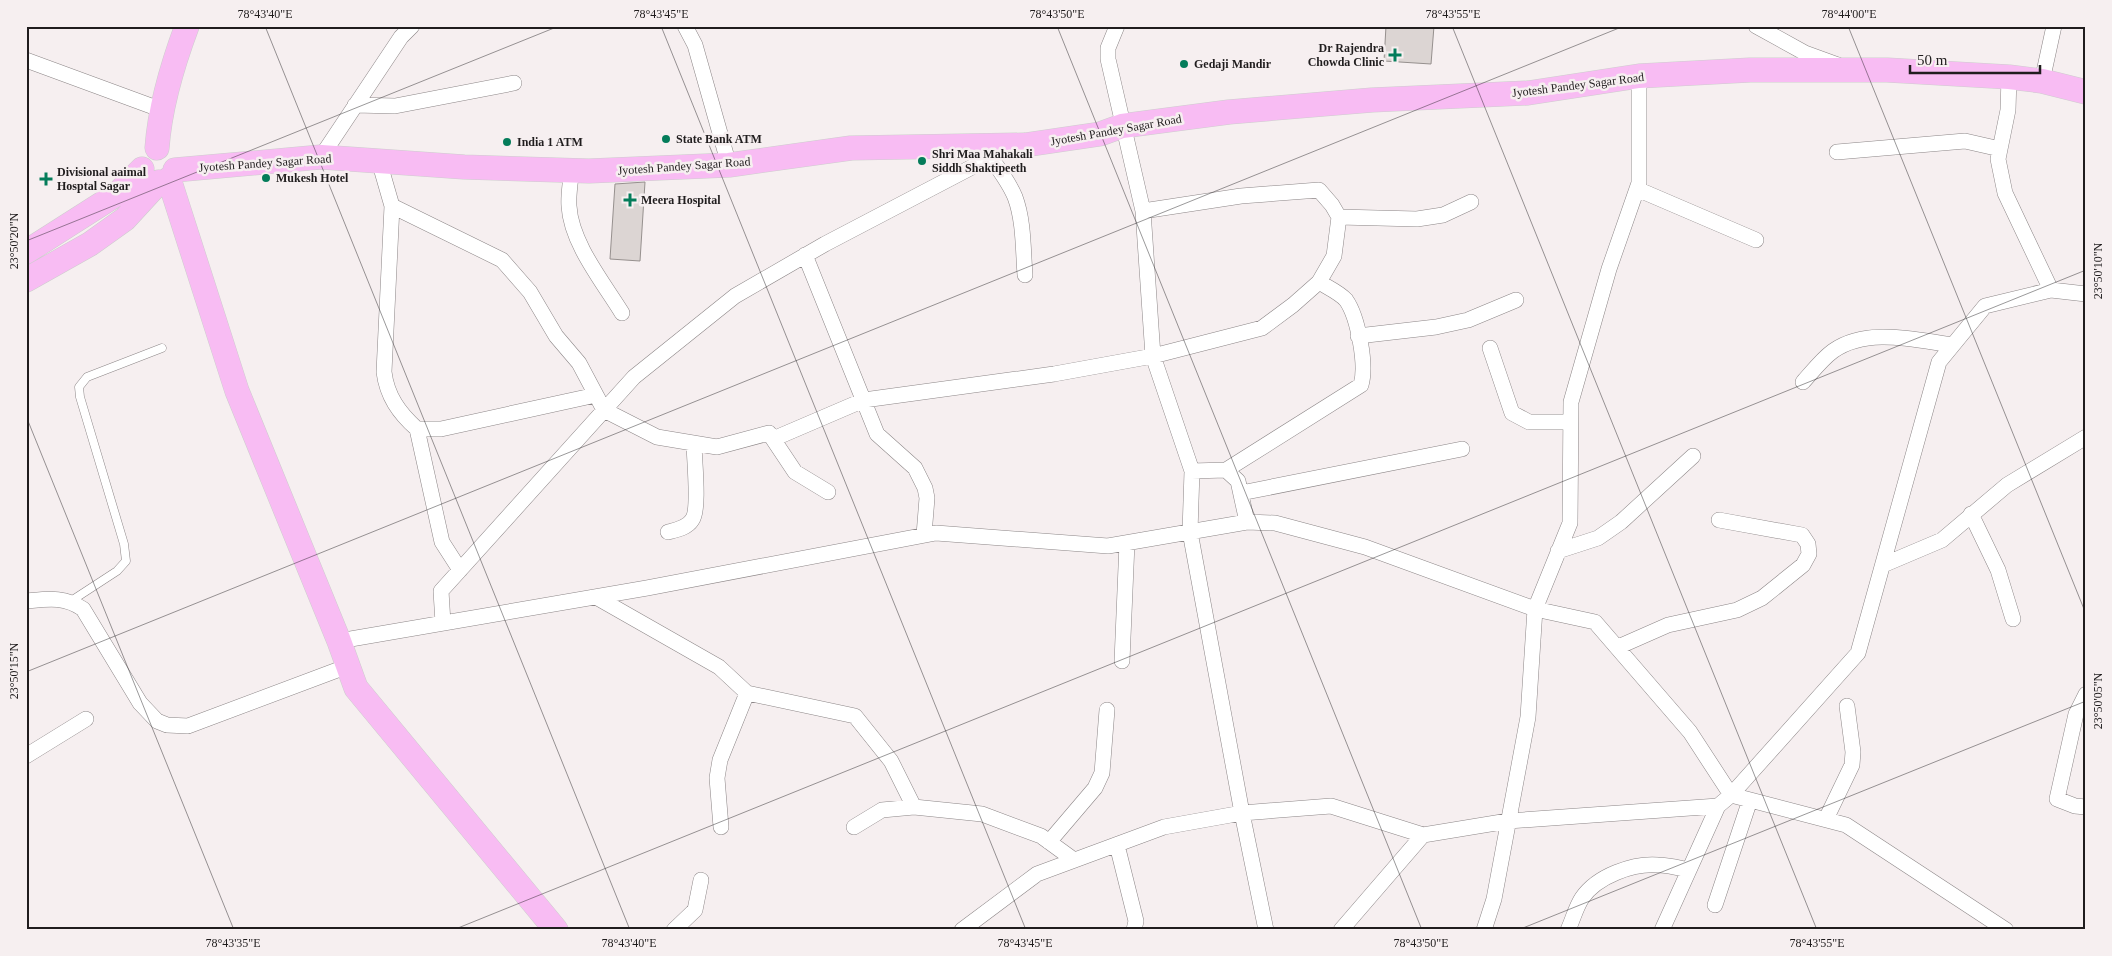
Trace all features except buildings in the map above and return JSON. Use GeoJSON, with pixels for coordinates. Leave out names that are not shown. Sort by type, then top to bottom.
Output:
{"type":"FeatureCollection","features":[{"type":"Feature","properties":{"kind":"main road"},"geometry":{"type":"LineString","coordinates":[[26,252],[117,194],[161,175],[176,165],[172,155],[163,149],[157,148],[158,127],[170,71],[187,26]]}},
{"type":"Feature","properties":{"kind":"main road","name":"Jyotesh Pandey Sagar Road"},"geometry":{"type":"LineString","coordinates":[[161,175],[321,157],[464,167],[572,171],[729,165],[851,148],[994,150],[1100,134],[1122,126],[1229,112],[1362,101],[1528,93],[1639,76],[1750,70],[1887,70],[2009,77],[2042,81],[2086,92]]}},
{"type":"Feature","properties":{"kind":"main road"},"geometry":{"type":"LineString","coordinates":[[26,280],[90,244],[125,220],[161,175]]}},
{"type":"Feature","properties":{"kind":"main road"},"geometry":{"type":"LineString","coordinates":[[161,175],[237,390],[339,641],[356,688],[556,930]]}},
{"type":"Feature","properties":{"kind":"street"},"geometry":{"type":"LineString","coordinates":[[321,157],[401,37],[412,26]]}},
{"type":"Feature","properties":{"kind":"street"},"geometry":{"type":"LineString","coordinates":[[685,26],[695,45],[729,165]]}},
{"type":"Feature","properties":{"kind":"street"},"geometry":{"type":"LineString","coordinates":[[1117,26],[1108,48],[1108,59],[1143,211],[1153,356],[1192,471],[1190,532],[1242,813],[1266,930]]}},
{"type":"Feature","properties":{"kind":"street"},"geometry":{"type":"LineString","coordinates":[[2042,81],[2054,26]]}},
{"type":"Feature","properties":{"kind":"street"},"geometry":{"type":"LineString","coordinates":[[1764,29],[1805,53],[1850,70]]}},
{"type":"Feature","properties":{"kind":"street"},"geometry":{"type":"LineString","coordinates":[[26,60],[162,110]]}},
{"type":"Feature","properties":{"kind":"street"},"geometry":{"type":"LineString","coordinates":[[1484,930],[1494,899],[1528,717],[1535,609],[1570,523],[1571,402],[1606,278],[1639,183],[1639,76]]}},
{"type":"Feature","properties":{"kind":"street"},"geometry":{"type":"LineString","coordinates":[[2009,77],[2008,110],[1998,159],[2004,193],[2051,290]]}},
{"type":"Feature","properties":{"kind":"street"},"geometry":{"type":"LineString","coordinates":[[354,105],[395,106],[514,83]]}},
{"type":"Feature","properties":{"kind":"street"},"geometry":{"type":"LineString","coordinates":[[1836,152],[1965,140],[2000,149]]}},
{"type":"Feature","properties":{"kind":"street"},"geometry":{"type":"LineString","coordinates":[[443,623],[441,591],[634,377],[735,296],[806,255],[974,166],[994,150],[1015,198],[1021,227],[1024,275]]}},
{"type":"Feature","properties":{"kind":"street"},"geometry":{"type":"LineString","coordinates":[[379,161],[392,206],[384,372],[386,384],[394,404],[405,419],[417,429],[442,542],[460,570]]}},
{"type":"Feature","properties":{"kind":"street"},"geometry":{"type":"LineString","coordinates":[[572,171],[568,206],[575,233],[583,251],[622,313]]}},
{"type":"Feature","properties":{"kind":"street"},"geometry":{"type":"LineString","coordinates":[[1637,189],[1756,240]]}},
{"type":"Feature","properties":{"kind":"street"},"geometry":{"type":"LineString","coordinates":[[772,439],[864,400],[1054,374],[1153,356],[1262,328],[1320,282],[1334,256],[1339,217],[1332,205],[1319,190],[1241,196],[1143,211]]}},
{"type":"Feature","properties":{"kind":"street"},"geometry":{"type":"LineString","coordinates":[[1339,217],[1417,219],[1443,215],[1471,202]]}},
{"type":"Feature","properties":{"kind":"street"},"geometry":{"type":"LineString","coordinates":[[392,206],[502,260],[530,292],[556,336],[579,363],[604,410],[657,437],[694,443],[717,446],[768,433],[794,472],[828,492]]}},
{"type":"Feature","properties":{"kind":"street"},"geometry":{"type":"LineString","coordinates":[[806,255],[877,434],[915,468],[925,488],[927,498],[924,535]]}},
{"type":"Feature","properties":{"kind":"street"},"geometry":{"type":"LineString","coordinates":[[1192,471],[1226,470],[1361,385],[1363,368],[1352,312],[1345,299],[1320,282]]}},
{"type":"Feature","properties":{"kind":"street"},"geometry":{"type":"LineString","coordinates":[[1662,930],[1718,806],[1731,795],[1858,653],[1938,362],[1985,306],[2051,290],[2086,294]]}},
{"type":"Feature","properties":{"kind":"street"},"geometry":{"type":"LineString","coordinates":[[1358,336],[1468,320],[1516,300]]}},
{"type":"Feature","properties":{"kind":"street"},"geometry":{"type":"LineString","coordinates":[[1803,382],[1833,351],[1856,340],[1880,337],[1953,345]]}},
{"type":"Feature","properties":{"kind":"street"},"geometry":{"type":"LineString","coordinates":[[1490,348],[1512,413],[1530,422],[1570,422]]}},
{"type":"Feature","properties":{"kind":"street"},"geometry":{"type":"LineString","coordinates":[[417,429],[441,429],[596,395]]}},
{"type":"Feature","properties":{"kind":"street"},"geometry":{"type":"LineString","coordinates":[[1883,565],[1942,540],[2007,485],[2086,437]]}},
{"type":"Feature","properties":{"kind":"street"},"geometry":{"type":"LineString","coordinates":[[668,532],[688,525],[693,519],[696,508],[694,443]]}},
{"type":"Feature","properties":{"kind":"street"},"geometry":{"type":"LineString","coordinates":[[1241,493],[1462,449]]}},
{"type":"Feature","properties":{"kind":"street"},"geometry":{"type":"LineString","coordinates":[[1558,551],[1598,538],[1606,533],[1621,522],[1694,456]]}},
{"type":"Feature","properties":{"kind":"street"},"geometry":{"type":"LineString","coordinates":[[1226,470],[1238,481],[1246,522]]}},
{"type":"Feature","properties":{"kind":"street"},"geometry":{"type":"LineString","coordinates":[[1971,514],[1998,570],[2013,619]]}},
{"type":"Feature","properties":{"kind":"street"},"geometry":{"type":"LineString","coordinates":[[1618,648],[1668,625],[1737,610],[1762,598],[1803,565],[1809,554],[1808,544],[1802,535],[1719,520]]}},
{"type":"Feature","properties":{"kind":"street"},"geometry":{"type":"LineString","coordinates":[[339,641],[596,597],[936,533],[1108,546],[1246,522],[1275,523],[1365,547],[1535,609],[1595,622],[1690,732],[1731,795],[1846,825],[2006,930]]}},
{"type":"Feature","properties":{"kind":"street"},"geometry":{"type":"LineString","coordinates":[[1122,661],[1127,543]]}},
{"type":"Feature","properties":{"kind":"street"},"geometry":{"type":"LineString","coordinates":[[596,597],[719,667],[747,693],[855,716],[891,761],[914,807]]}},
{"type":"Feature","properties":{"kind":"street"},"geometry":{"type":"LineString","coordinates":[[26,601],[49,599],[71,601],[83,609],[140,703],[158,721],[167,725],[188,726],[348,666]]}},
{"type":"Feature","properties":{"kind":"street"},"geometry":{"type":"LineString","coordinates":[[721,827],[717,778],[720,760],[747,693]]}},
{"type":"Feature","properties":{"kind":"street"},"geometry":{"type":"LineString","coordinates":[[2086,694],[2076,714],[2058,800],[2075,806],[2086,807]]}},
{"type":"Feature","properties":{"kind":"street"},"geometry":{"type":"LineString","coordinates":[[1826,819],[1852,765],[1853,752],[1847,706]]}},
{"type":"Feature","properties":{"kind":"street"},"geometry":{"type":"LineString","coordinates":[[1049,842],[1095,788],[1102,773],[1107,710]]}},
{"type":"Feature","properties":{"kind":"street"},"geometry":{"type":"LineString","coordinates":[[26,756],[86,718]]}},
{"type":"Feature","properties":{"kind":"street"},"geometry":{"type":"LineString","coordinates":[[1715,905],[1750,800]]}},
{"type":"Feature","properties":{"kind":"street"},"geometry":{"type":"LineString","coordinates":[[962,930],[1037,874],[1164,828],[1242,813],[1332,806],[1423,835],[1508,821],[1718,806]]}},
{"type":"Feature","properties":{"kind":"street"},"geometry":{"type":"LineString","coordinates":[[854,827],[882,810],[914,807],[982,814],[1041,836],[1074,860]]}},
{"type":"Feature","properties":{"kind":"street"},"geometry":{"type":"LineString","coordinates":[[1341,930],[1423,835]]}},
{"type":"Feature","properties":{"kind":"street"},"geometry":{"type":"LineString","coordinates":[[1117,845],[1136,921],[1134,930]]}},
{"type":"Feature","properties":{"kind":"street"},"geometry":{"type":"LineString","coordinates":[[1568,930],[1582,898],[1591,887],[1606,877],[1639,866],[1658,865],[1689,870]]}},
{"type":"Feature","properties":{"kind":"street"},"geometry":{"type":"LineString","coordinates":[[674,930],[695,910],[701,880]]}},
{"type":"Feature","properties":{"kind":"lane"},"geometry":{"type":"LineString","coordinates":[[71,601],[117,571],[126,561],[124,544],[80,397],[80,387],[87,377],[162,348]]}},
{"type":"Feature","properties":{"kind":"place","name":"Dr Rajendra Chowda Clinic"},"geometry":{"type":"Point","coordinates":[1395,55]}},
{"type":"Feature","properties":{"kind":"place","name":"Gedaji Mandir"},"geometry":{"type":"Point","coordinates":[1184,64]}},
{"type":"Feature","properties":{"kind":"place","name":"State Bank ATM"},"geometry":{"type":"Point","coordinates":[666,139]}},
{"type":"Feature","properties":{"kind":"place","name":"India 1 ATM"},"geometry":{"type":"Point","coordinates":[507,142]}},
{"type":"Feature","properties":{"kind":"place","name":"Shri Maa Mahakali Siddh Shaktipeeth"},"geometry":{"type":"Point","coordinates":[922,161]}},
{"type":"Feature","properties":{"kind":"place","name":"Mukesh Hotel"},"geometry":{"type":"Point","coordinates":[266,178]}},
{"type":"Feature","properties":{"kind":"place","name":"Divisional aaimal Hosptal Sagar"},"geometry":{"type":"Point","coordinates":[46,179]}},
{"type":"Feature","properties":{"kind":"place","name":"Meera Hospital"},"geometry":{"type":"Point","coordinates":[630,200]}}]}
